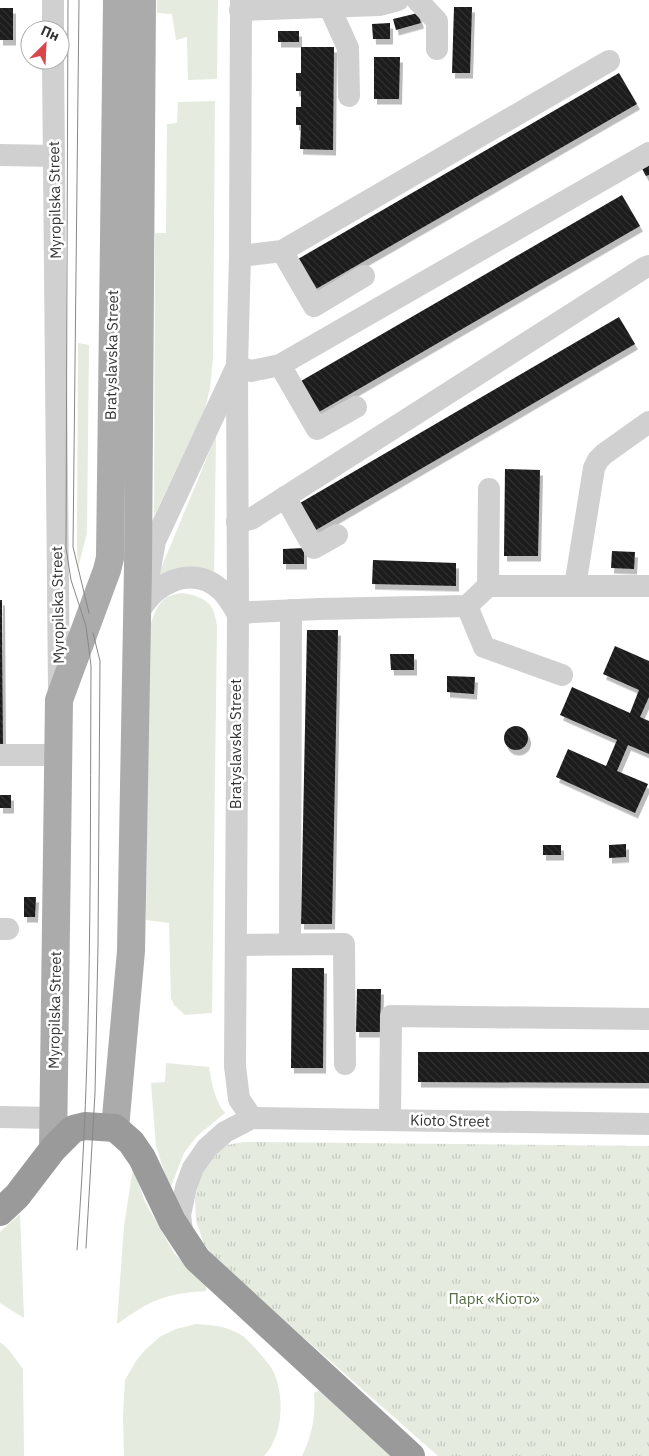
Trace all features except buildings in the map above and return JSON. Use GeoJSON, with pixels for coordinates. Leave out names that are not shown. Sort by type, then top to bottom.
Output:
{"type":"FeatureCollection","features":[{"type":"Feature","properties":{"kind":"highway"},"geometry":{"type":"LineString","coordinates":[[0,1212],[17,1196],[53,1149],[73,1129],[85,1126],[115,1128],[131,1142],[142,1158],[161,1199],[183,1239],[197,1259],[412,1456]]}},
{"type":"Feature","properties":{"kind":"main road","name":"Bratyslavska Street"},"geometry":{"type":"LineString","coordinates":[[59,700],[110,558],[117,0]]}},
{"type":"Feature","properties":{"kind":"main road","name":"Bratyslavska Street"},"geometry":{"type":"LineString","coordinates":[[115,1128],[131,951],[144,597],[142,0]]}},
{"type":"Feature","properties":{"kind":"main road"},"geometry":{"type":"LineString","coordinates":[[107,570],[112,583],[121,590],[144,597]]}},
{"type":"Feature","properties":{"kind":"main road","name":"Myropilska Street"},"geometry":{"type":"LineString","coordinates":[[53,1149],[59,700]]}},
{"type":"Feature","properties":{"kind":"street"},"geometry":{"type":"LineString","coordinates":[[53,0],[53,20]]}},
{"type":"Feature","properties":{"kind":"street"},"geometry":{"type":"LineString","coordinates":[[241,5],[379,5],[398,0]]}},
{"type":"Feature","properties":{"kind":"street"},"geometry":{"type":"LineString","coordinates":[[416,0],[437,21],[437,49]]}},
{"type":"Feature","properties":{"kind":"street","name":"Bratyslavska Street"},"geometry":{"type":"LineString","coordinates":[[241,5],[240,256],[237,366],[238,614],[235,1066],[239,1099],[252,1118]]}},
{"type":"Feature","properties":{"kind":"street"},"geometry":{"type":"LineString","coordinates":[[329,6],[348,48],[349,96]]}},
{"type":"Feature","properties":{"kind":"street"},"geometry":{"type":"LineString","coordinates":[[240,256],[282,251],[609,61]]}},
{"type":"Feature","properties":{"kind":"street","name":"Myropilska Street"},"geometry":{"type":"LineString","coordinates":[[53,70],[59,700]]}},
{"type":"Feature","properties":{"kind":"street"},"geometry":{"type":"LineString","coordinates":[[237,366],[250,371],[280,365],[649,153]]}},
{"type":"Feature","properties":{"kind":"street"},"geometry":{"type":"LineString","coordinates":[[0,155],[54,156]]}},
{"type":"Feature","properties":{"kind":"street"},"geometry":{"type":"LineString","coordinates":[[282,251],[314,306],[364,276]]}},
{"type":"Feature","properties":{"kind":"street"},"geometry":{"type":"LineString","coordinates":[[237,522],[251,519],[649,266]]}},
{"type":"Feature","properties":{"kind":"street"},"geometry":{"type":"LineString","coordinates":[[280,365],[317,429],[356,407]]}},
{"type":"Feature","properties":{"kind":"street","name":"Bratyslavska Street"},"geometry":{"type":"LineString","coordinates":[[144,597],[155,540],[237,366]]}},
{"type":"Feature","properties":{"kind":"street"},"geometry":{"type":"LineString","coordinates":[[575,586],[594,468],[604,454],[649,422]]}},
{"type":"Feature","properties":{"kind":"street"},"geometry":{"type":"LineString","coordinates":[[488,586],[489,489]]}},
{"type":"Feature","properties":{"kind":"street"},"geometry":{"type":"LineString","coordinates":[[285,497],[314,548],[337,535]]}},
{"type":"Feature","properties":{"kind":"street"},"geometry":{"type":"LineString","coordinates":[[144,597],[172,581],[190,577],[208,580],[223,592],[238,614],[290,610],[467,606],[488,586],[649,586]]}},
{"type":"Feature","properties":{"kind":"street"},"geometry":{"type":"LineString","coordinates":[[467,606],[484,647],[562,675]]}},
{"type":"Feature","properties":{"kind":"street"},"geometry":{"type":"LineString","coordinates":[[290,610],[290,944]]}},
{"type":"Feature","properties":{"kind":"street"},"geometry":{"type":"LineString","coordinates":[[0,755],[58,755]]}},
{"type":"Feature","properties":{"kind":"street"},"geometry":{"type":"LineString","coordinates":[[236,945],[344,944],[345,1064]]}},
{"type":"Feature","properties":{"kind":"street"},"geometry":{"type":"LineString","coordinates":[[390,1120],[391,1016],[649,1019]]}},
{"type":"Feature","properties":{"kind":"street"},"geometry":{"type":"LineString","coordinates":[[0,1118],[53,1118]]}},
{"type":"Feature","properties":{"kind":"street"},"geometry":{"type":"LineString","coordinates":[[183,1239],[180,1215],[186,1186],[193,1168],[207,1148],[226,1132],[252,1118]]}},
{"type":"Feature","properties":{"kind":"street","name":"Kioto Street"},"geometry":{"type":"LineString","coordinates":[[252,1118],[649,1124]]}},
{"type":"Feature","properties":{"kind":"green space"},"geometry":{"type":"Polygon","coordinates":[[[157,0],[218,0],[217,79],[188,80],[187,37],[176,40],[172,14],[157,13],[157,0]]]}},
{"type":"Feature","properties":{"kind":"green space"},"geometry":{"type":"Polygon","coordinates":[[[215,101],[213,357],[210,388],[205,409],[154,516],[155,233],[166,233],[167,124],[177,123],[178,102],[215,101]]]}},
{"type":"Feature","properties":{"kind":"green space"},"geometry":{"type":"Polygon","coordinates":[[[78,343],[89,345],[87,533],[78,568],[77,546],[78,343]]]}},
{"type":"Feature","properties":{"kind":"green space"},"geometry":{"type":"Polygon","coordinates":[[[216,436],[214,576],[157,578],[216,436]]]}},
{"type":"Feature","properties":{"kind":"green space"},"geometry":{"type":"Polygon","coordinates":[[[181,593],[195,596],[207,602],[213,610],[217,626],[212,1013],[185,1015],[174,1005],[171,998],[169,923],[146,920],[149,632],[153,617],[161,603],[169,596],[181,593]]]}},
{"type":"Feature","properties":{"kind":"green space"},"geometry":{"type":"Polygon","coordinates":[[[166,1063],[209,1067],[216,1097],[225,1113],[197,1136],[184,1153],[170,1189],[156,1146],[151,1083],[165,1082],[166,1063]]]}},
{"type":"Feature","properties":{"kind":"green space","name":"Парк «Кіото»"},"geometry":{"type":"Polygon","coordinates":[[[245,1142],[649,1146],[649,1456],[438,1456],[219,1263],[204,1244],[196,1221],[195,1198],[200,1178],[212,1159],[226,1145],[245,1142]]]}},
{"type":"Feature","properties":{"kind":"green space"},"geometry":{"type":"Polygon","coordinates":[[[133,1168],[145,1202],[174,1253],[206,1286],[206,1291],[159,1299],[117,1324],[124,1226],[133,1168]]]}},
{"type":"Feature","properties":{"kind":"green space"},"geometry":{"type":"Polygon","coordinates":[[[20,1214],[24,1318],[0,1303],[0,1232],[20,1214]]]}},
{"type":"Feature","properties":{"kind":"green space"},"geometry":{"type":"Polygon","coordinates":[[[196,1324],[233,1330],[250,1343],[272,1369],[279,1390],[280,1414],[276,1437],[271,1447],[264,1456],[124,1456],[123,1415],[125,1380],[145,1350],[161,1336],[176,1329],[196,1324]]]}},
{"type":"Feature","properties":{"kind":"green space"},"geometry":{"type":"Polygon","coordinates":[[[0,1342],[8,1349],[23,1369],[24,1456],[0,1456],[0,1342]]]}},
{"type":"Feature","properties":{"kind":"green space"},"geometry":{"type":"Polygon","coordinates":[[[323,1388],[397,1456],[302,1456],[313,1425],[314,1393],[323,1388]]]}},
{"type":"Feature","properties":{"kind":"tram line"},"geometry":{"type":"LineString","coordinates":[[68,0],[66,548],[71,580],[86,626],[91,666],[88,1031],[77,1250]]}},
{"type":"Feature","properties":{"kind":"tram line"},"geometry":{"type":"LineString","coordinates":[[79,0],[73,547],[89,613]]}},
{"type":"Feature","properties":{"kind":"tram line"},"geometry":{"type":"LineString","coordinates":[[86,1248],[95,1093],[98,944],[100,661],[93,633]]}}]}
